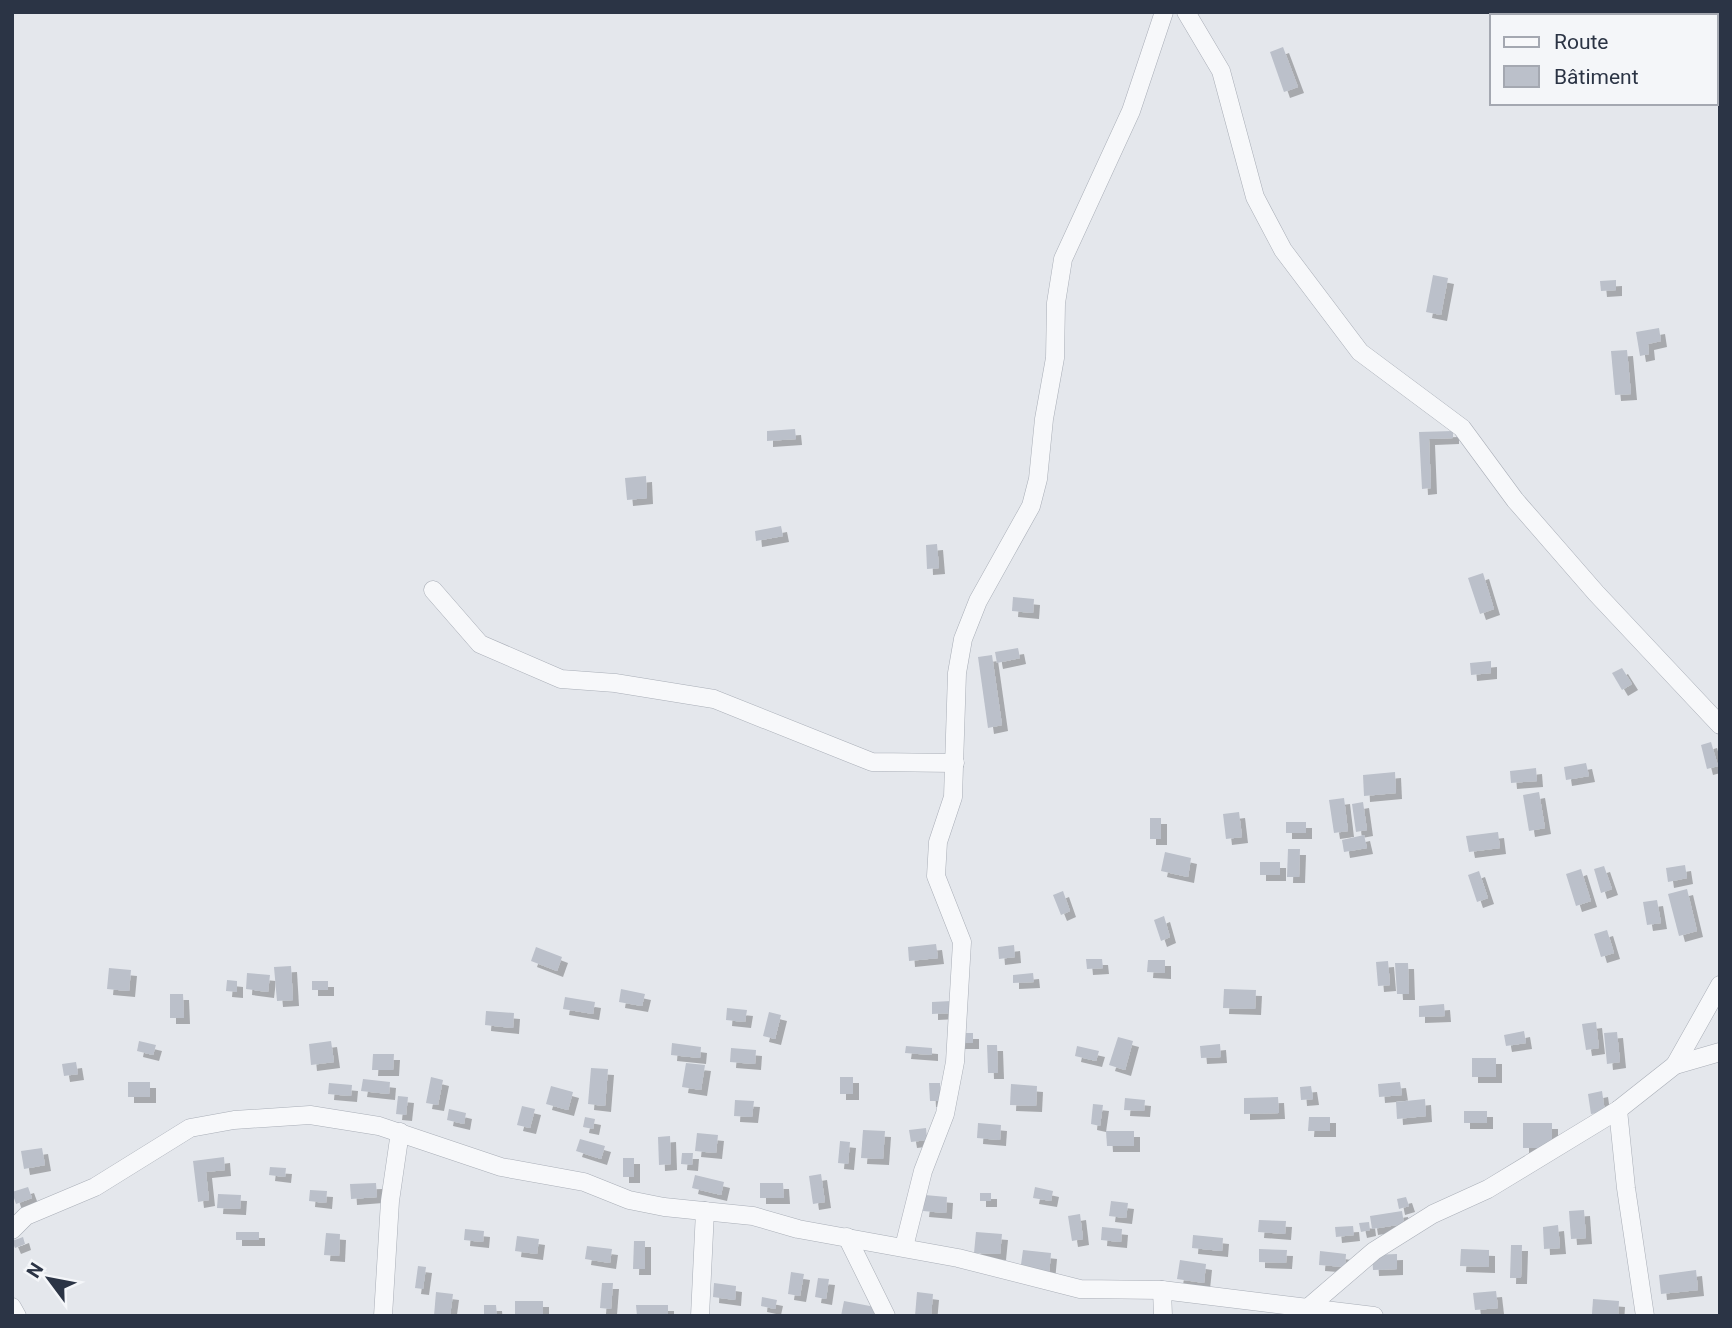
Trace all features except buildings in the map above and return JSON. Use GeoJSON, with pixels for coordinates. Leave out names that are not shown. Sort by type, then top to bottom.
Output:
{"type":"FeatureCollection","features":[{"type":"Feature","properties":{"kind":"street"},"geometry":{"type":"LineString","coordinates":[[904,1247],[923,1171],[945,1114],[955,1062],[962,942],[936,876],[938,842],[953,797],[957,673],[963,639],[978,601],[1031,506],[1038,479],[1044,419],[1055,358],[1056,303],[1063,259],[1132,111],[1164,12]]}},
{"type":"Feature","properties":{"kind":"street"},"geometry":{"type":"LineString","coordinates":[[1186,12],[1221,71],[1255,197],[1283,250],[1360,352],[1462,428],[1515,500],[1596,593],[1720,724]]}},
{"type":"Feature","properties":{"kind":"street"},"geometry":{"type":"LineString","coordinates":[[433,590],[480,644],[561,679],[615,683],[714,699],[872,762],[956,763]]}},
{"type":"Feature","properties":{"kind":"street"},"geometry":{"type":"LineString","coordinates":[[1310,1306],[1374,1251],[1433,1213],[1488,1189],[1619,1110],[1675,1065],[1720,985]]}},
{"type":"Feature","properties":{"kind":"street"},"geometry":{"type":"LineString","coordinates":[[1675,1065],[1720,1052]]}},
{"type":"Feature","properties":{"kind":"street"},"geometry":{"type":"LineString","coordinates":[[1619,1110],[1626,1188],[1645,1316]]}},
{"type":"Feature","properties":{"kind":"street"},"geometry":{"type":"LineString","coordinates":[[12,1230],[26,1216],[95,1187],[190,1128],[233,1120],[310,1115],[400,1132],[501,1167],[584,1182],[629,1200],[753,1216],[798,1229],[904,1247],[1080,1289],[1162,1290],[1310,1306],[1374,1316]]}},
{"type":"Feature","properties":{"kind":"street"},"geometry":{"type":"LineString","coordinates":[[383,1316],[390,1201],[400,1132]]}},
{"type":"Feature","properties":{"kind":"street"},"geometry":{"type":"LineString","coordinates":[[700,1316],[705,1211]]}},
{"type":"Feature","properties":{"kind":"street"},"geometry":{"type":"LineString","coordinates":[[847,1237],[886,1316]]}},
{"type":"Feature","properties":{"kind":"street"},"geometry":{"type":"LineString","coordinates":[[1162,1290],[1163,1316]]}},
{"type":"Feature","properties":{"kind":"street"},"geometry":{"type":"LineString","coordinates":[[12,1307],[17,1316]]}}]}
